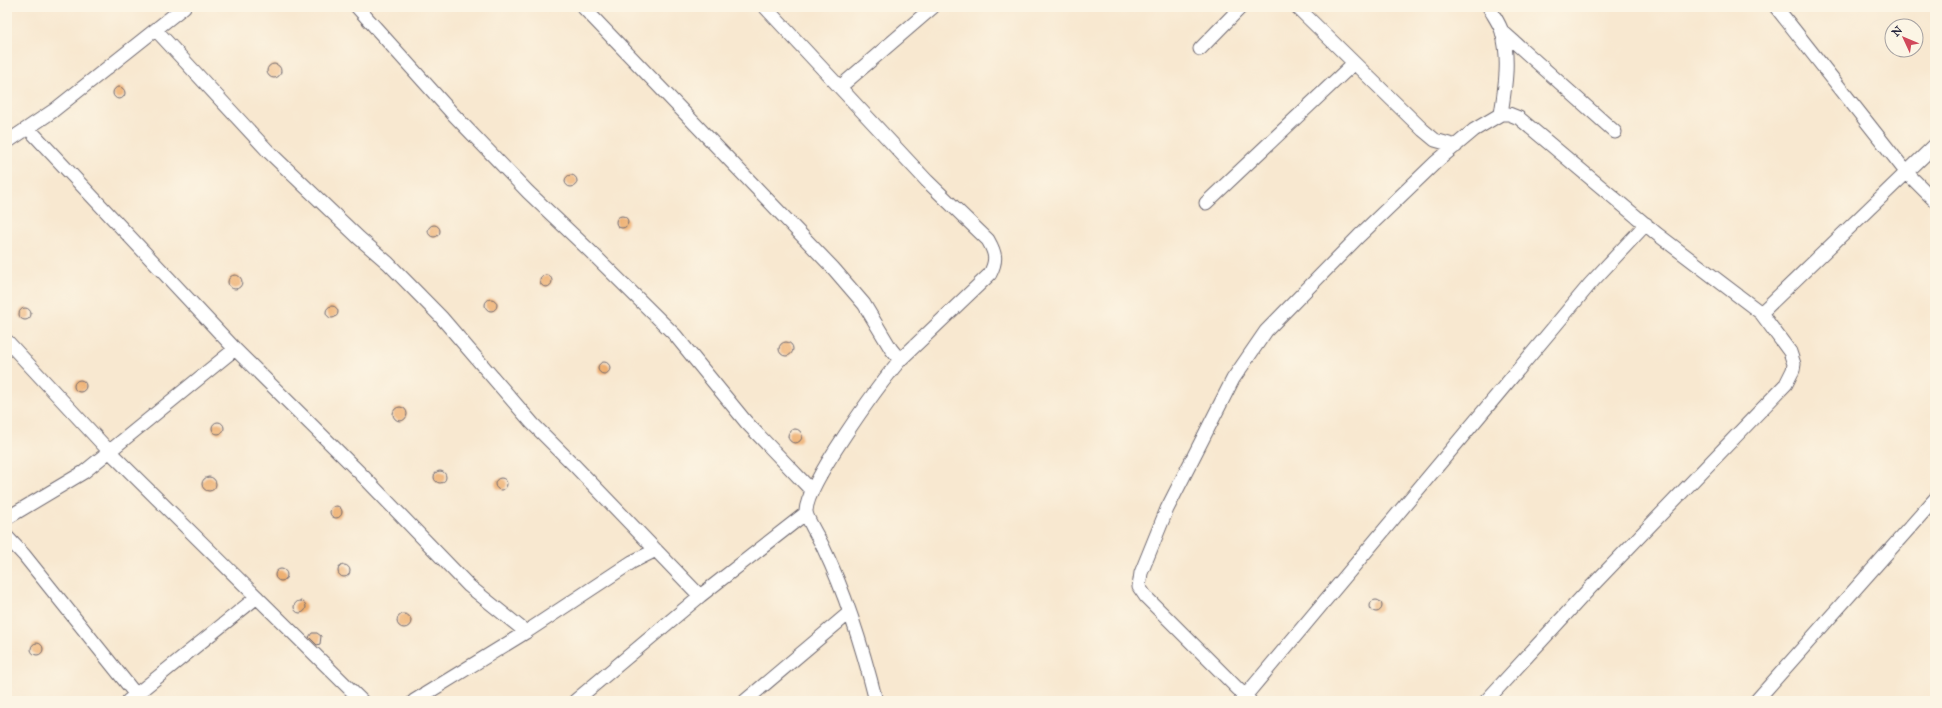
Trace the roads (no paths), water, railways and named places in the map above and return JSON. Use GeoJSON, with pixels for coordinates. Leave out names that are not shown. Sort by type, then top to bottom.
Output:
{"type":"FeatureCollection","features":[{"type":"Feature","properties":{"kind":"street"},"geometry":{"type":"LineString","coordinates":[[7,142],[52,111],[184,7]]}},
{"type":"Feature","properties":{"kind":"street"},"geometry":{"type":"LineString","coordinates":[[357,7],[453,114],[528,192],[675,335],[746,422],[812,491]]}},
{"type":"Feature","properties":{"kind":"street"},"geometry":{"type":"LineString","coordinates":[[583,7],[833,268],[864,304],[891,349],[900,360]]}},
{"type":"Feature","properties":{"kind":"street"},"geometry":{"type":"LineString","coordinates":[[575,701],[700,596],[806,513],[812,491],[819,477],[878,387],[900,360],[990,274],[996,258],[988,240],[927,181],[765,7]]}},
{"type":"Feature","properties":{"kind":"street"},"geometry":{"type":"LineString","coordinates":[[840,87],[933,7]]}},
{"type":"Feature","properties":{"kind":"street"},"geometry":{"type":"LineString","coordinates":[[1200,49],[1241,7]]}},
{"type":"Feature","properties":{"kind":"street"},"geometry":{"type":"LineString","coordinates":[[1297,7],[1423,130],[1435,140],[1456,146]]}},
{"type":"Feature","properties":{"kind":"street"},"geometry":{"type":"LineString","coordinates":[[1488,7],[1502,31],[1615,132]]}},
{"type":"Feature","properties":{"kind":"street"},"geometry":{"type":"LineString","coordinates":[[1776,7],[1906,173],[1935,201]]}},
{"type":"Feature","properties":{"kind":"street"},"geometry":{"type":"LineString","coordinates":[[156,30],[268,151],[359,238],[388,263],[441,317],[532,423],[700,596]]}},
{"type":"Feature","properties":{"kind":"street"},"geometry":{"type":"LineString","coordinates":[[1501,114],[1506,61],[1502,31]]}},
{"type":"Feature","properties":{"kind":"street"},"geometry":{"type":"LineString","coordinates":[[1206,203],[1354,63]]}},
{"type":"Feature","properties":{"kind":"street"},"geometry":{"type":"LineString","coordinates":[[1486,701],[1580,599],[1786,384],[1794,370],[1794,364],[1790,352],[1762,313],[1669,244],[1646,224],[1519,118],[1509,114],[1501,114],[1474,130],[1436,162],[1359,236],[1266,331],[1251,350],[1233,379],[1167,509],[1141,572],[1139,587],[1146,597],[1246,700],[1590,284],[1646,224]]}},
{"type":"Feature","properties":{"kind":"street"},"geometry":{"type":"LineString","coordinates":[[28,128],[235,349],[362,475],[468,586],[526,632]]}},
{"type":"Feature","properties":{"kind":"street"},"geometry":{"type":"LineString","coordinates":[[1762,313],[1935,145]]}},
{"type":"Feature","properties":{"kind":"street"},"geometry":{"type":"LineString","coordinates":[[7,341],[109,451],[362,701]]}},
{"type":"Feature","properties":{"kind":"street"},"geometry":{"type":"LineString","coordinates":[[7,518],[84,472],[235,349]]}},
{"type":"Feature","properties":{"kind":"street"},"geometry":{"type":"LineString","coordinates":[[1756,701],[1935,499]]}},
{"type":"Feature","properties":{"kind":"street"},"geometry":{"type":"LineString","coordinates":[[806,513],[834,571],[868,669],[876,701]]}},
{"type":"Feature","properties":{"kind":"street"},"geometry":{"type":"LineString","coordinates":[[7,537],[24,555],[135,699],[257,597]]}},
{"type":"Feature","properties":{"kind":"street"},"geometry":{"type":"LineString","coordinates":[[414,701],[526,632],[632,562],[656,550]]}},
{"type":"Feature","properties":{"kind":"street"},"geometry":{"type":"LineString","coordinates":[[744,701],[849,613]]}}]}
